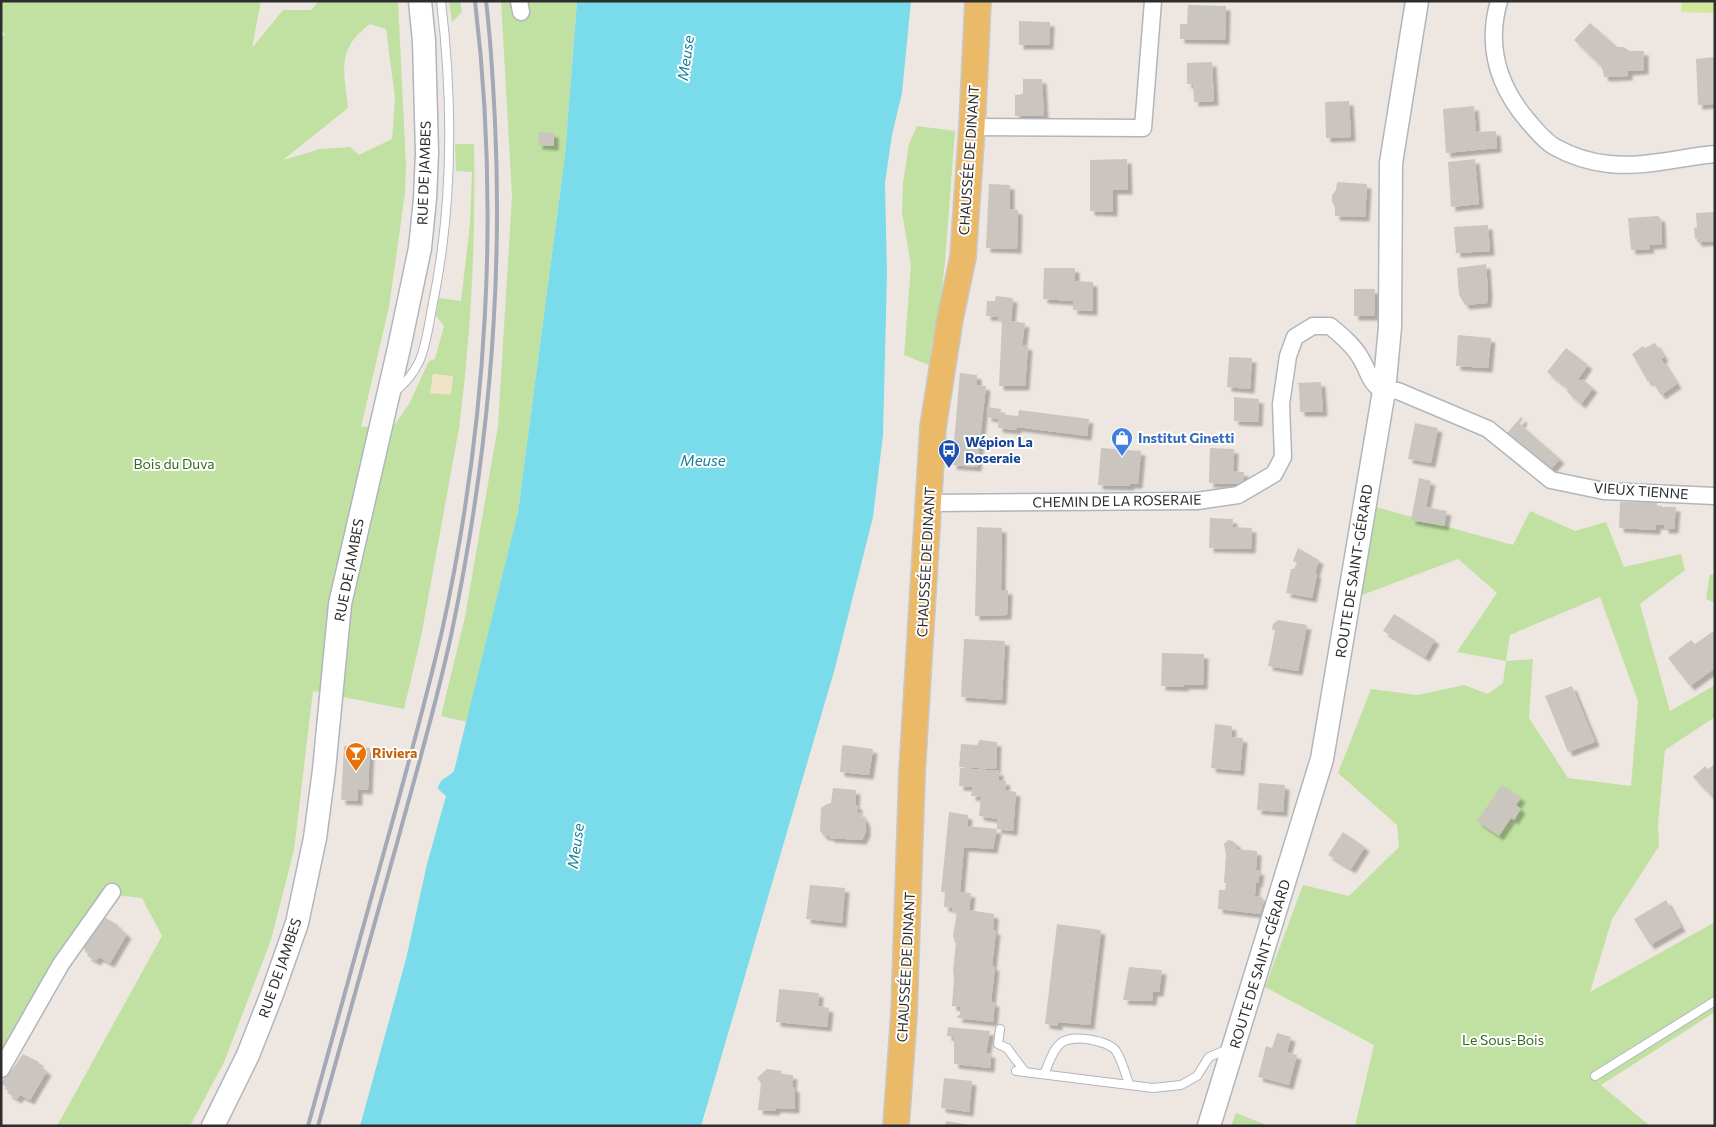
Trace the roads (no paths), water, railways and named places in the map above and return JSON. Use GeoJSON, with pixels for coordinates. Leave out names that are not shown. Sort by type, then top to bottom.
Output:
{"type":"FeatureCollection","features":[{"type":"Feature","properties":{"kind":"main road","name":"RUE DE JAMBES"},"geometry":{"type":"LineString","coordinates":[[213,1126],[248,1055],[297,923],[314,838],[324,770],[340,604],[420,248],[427,153],[426,95],[420,1]]}},
{"type":"Feature","properties":{"kind":"main road","name":"CHAUSSÉE DE DINANT"},"geometry":{"type":"LineString","coordinates":[[896,1126],[904,1014],[912,773],[930,503],[933,427],[950,319],[963,256],[978,1]]}},
{"type":"Feature","properties":{"kind":"main road","name":"ROUTE DE SAINT-GÉRARD"},"geometry":{"type":"LineString","coordinates":[[1209,1126],[1322,759],[1384,391],[1390,327],[1391,163],[1417,1]]}},
{"type":"Feature","properties":{"kind":"street"},"geometry":{"type":"LineString","coordinates":[[972,127],[1143,128],[1153,1]]}},
{"type":"Feature","properties":{"kind":"street"},"geometry":{"type":"LineString","coordinates":[[1499,1],[1495,14],[1493,35],[1495,59],[1500,77],[1511,99],[1523,116],[1553,146],[1576,157],[1610,164],[1672,160],[1715,154]]}},
{"type":"Feature","properties":{"kind":"street","name":"CHEMIN DE LA ROSERAIE"},"geometry":{"type":"LineString","coordinates":[[930,503],[1197,501],[1238,495],[1274,474],[1283,458],[1281,404],[1288,356],[1295,337],[1314,326],[1330,326],[1350,345],[1360,358],[1375,385],[1384,391]]}},
{"type":"Feature","properties":{"kind":"street","name":"VIEUX TIENNE"},"geometry":{"type":"LineString","coordinates":[[1384,391],[1398,391],[1488,428],[1551,480],[1604,491],[1715,496]]}},
{"type":"Feature","properties":{"kind":"street"},"geometry":{"type":"LineString","coordinates":[[1,1069],[61,964],[112,892]]}},
{"type":"Feature","properties":{"kind":"lane"},"geometry":{"type":"LineString","coordinates":[[387,399],[402,386],[419,363],[426,338],[442,253],[449,153],[447,60],[441,1]]}},
{"type":"Feature","properties":{"kind":"lane"},"geometry":{"type":"LineString","coordinates":[[1595,1076],[1715,1001]]}},
{"type":"Feature","properties":{"kind":"lane"},"geometry":{"type":"LineString","coordinates":[[1000,1029],[998,1044],[1007,1048],[1025,1072]]}},
{"type":"Feature","properties":{"kind":"lane"},"geometry":{"type":"LineString","coordinates":[[1044,1074],[1055,1050],[1061,1042],[1070,1038],[1109,1044],[1116,1050],[1129,1084]]}},
{"type":"Feature","properties":{"kind":"lane"},"geometry":{"type":"LineString","coordinates":[[1016,1071],[1153,1088],[1181,1085],[1197,1076],[1209,1057],[1234,1046]]}},
{"type":"Feature","properties":{"kind":"water","name":"Meuse"},"geometry":{"type":"Polygon","coordinates":[[[577,1],[911,1],[902,93],[892,135],[885,183],[887,274],[883,435],[873,517],[835,668],[701,1126],[360,1126],[406,959],[427,864],[446,796],[438,789],[439,785],[442,780],[454,771],[518,512],[565,155],[577,1]]]}},
{"type":"Feature","properties":{"kind":"railway"},"geometry":{"type":"LineString","coordinates":[[308,1126],[428,689],[442,631],[470,475],[479,397],[485,318],[487,238],[487,159],[483,80],[475,1]]}},
{"type":"Feature","properties":{"kind":"railway"},"geometry":{"type":"LineString","coordinates":[[318,1126],[440,684],[452,631],[475,505],[490,378],[497,250],[495,122],[491,46],[486,1]]}},
{"type":"Feature","properties":{"kind":"place","name":"Institut Ginetti"},"geometry":{"type":"Point","coordinates":[1122,457]}},
{"type":"Feature","properties":{"kind":"place","name":"Wépion La Roseraie"},"geometry":{"type":"Point","coordinates":[949,469]}},
{"type":"Feature","properties":{"kind":"place","name":"Riviera"},"geometry":{"type":"Point","coordinates":[356,772]}},
{"type":"Feature","properties":{"kind":"park label","name":"Bois du Duva"},"geometry":{"type":"Point","coordinates":[174,464]}},
{"type":"Feature","properties":{"kind":"park label","name":"Le Sous-Bois"},"geometry":{"type":"Point","coordinates":[1503,1040]}}]}
